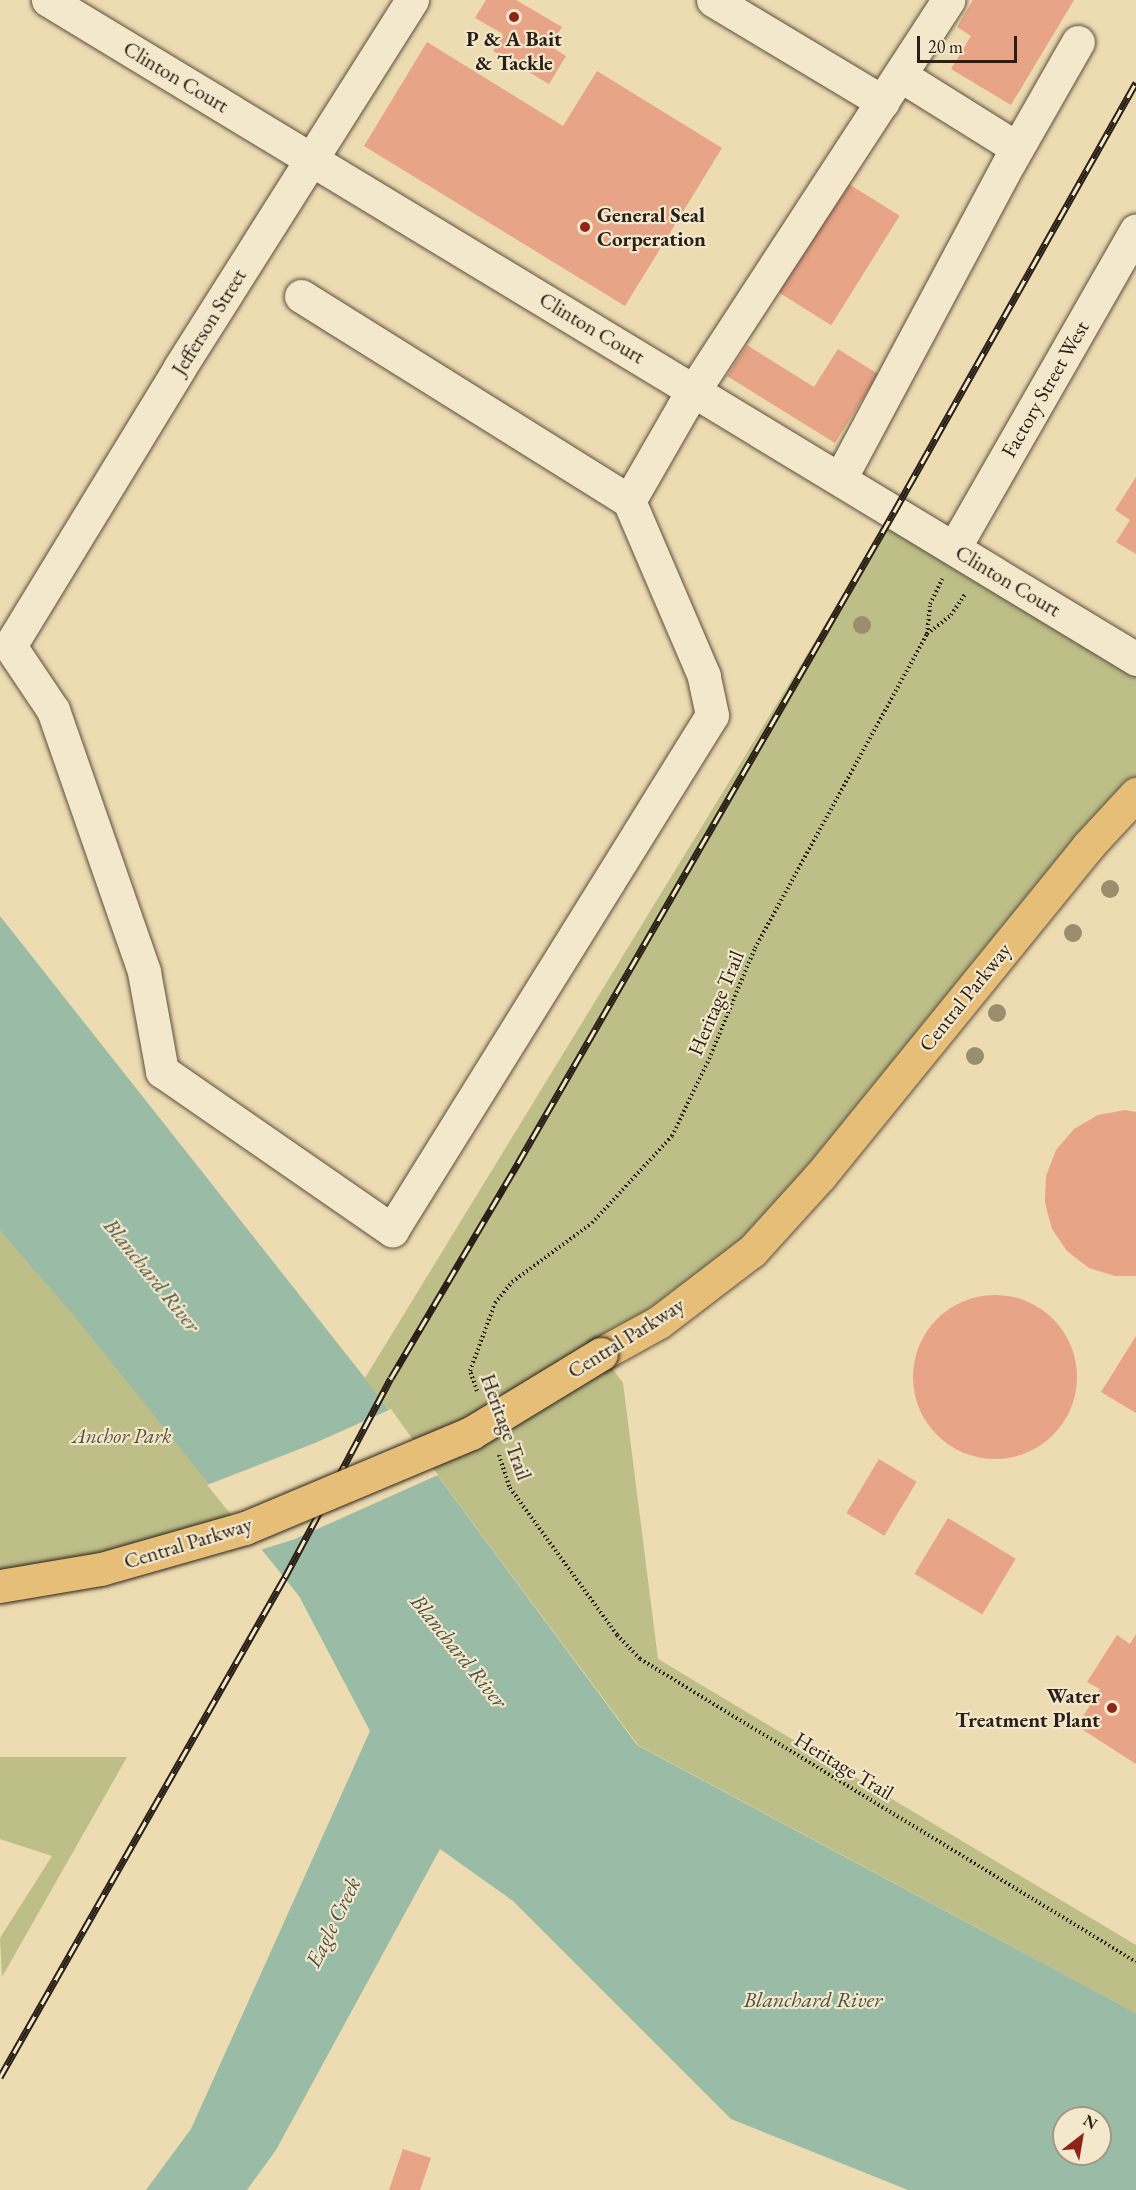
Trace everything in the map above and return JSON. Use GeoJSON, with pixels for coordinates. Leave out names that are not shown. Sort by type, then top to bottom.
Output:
{"type":"FeatureCollection","features":[{"type":"Feature","properties":{"kind":"main road","name":"Central Parkway"},"geometry":{"type":"LineString","coordinates":[[0,1586],[101,1569],[245,1528],[471,1433],[601,1354],[659,1322],[752,1251],[827,1167],[1088,846],[1136,794]]}},
{"type":"Feature","properties":{"kind":"street","name":"Clinton Court"},"geometry":{"type":"LineString","coordinates":[[48,0],[1136,659]]}},
{"type":"Feature","properties":{"kind":"street","name":"Jefferson Street"},"geometry":{"type":"LineString","coordinates":[[412,0],[186,359],[10,646],[53,710],[144,972],[162,1071],[392,1230],[712,715],[704,676],[628,501]]}},
{"type":"Feature","properties":{"kind":"street"},"geometry":{"type":"LineString","coordinates":[[713,0],[883,102]]}},
{"type":"Feature","properties":{"kind":"street"},"geometry":{"type":"LineString","coordinates":[[301,296],[628,501],[683,407],[696,391],[948,0]]}},
{"type":"Feature","properties":{"kind":"street"},"geometry":{"type":"LineString","coordinates":[[840,479],[1017,148],[1078,42]]}},
{"type":"Feature","properties":{"kind":"street"},"geometry":{"type":"LineString","coordinates":[[900,75],[1017,148]]}},
{"type":"Feature","properties":{"kind":"street","name":"Factory Street West"},"geometry":{"type":"LineString","coordinates":[[967,556],[1128,263],[1136,230]]}},
{"type":"Feature","properties":{"kind":"path"},"geometry":{"type":"LineString","coordinates":[[927,634],[930,604],[967,556]]}},
{"type":"Feature","properties":{"kind":"path","name":"Heritage Trail"},"geometry":{"type":"LineString","coordinates":[[477,1392],[470,1371],[495,1303],[512,1282],[592,1223],[672,1136],[709,1059],[755,948],[927,634],[951,615],[967,556]]}},
{"type":"Feature","properties":{"kind":"path","name":"Heritage Trail"},"geometry":{"type":"LineString","coordinates":[[495,1446],[510,1488],[617,1635],[640,1659],[1136,1962]]}},
{"type":"Feature","properties":{"kind":"green space"},"geometry":{"type":"Polygon","coordinates":[[[894,512],[1136,659],[1136,794],[820,1176],[602,1354],[623,1383],[658,1659],[1136,1945],[1136,2013],[638,1745],[365,1378],[894,512]]]}},
{"type":"Feature","properties":{"kind":"green space","name":"Anchor Park"},"geometry":{"type":"Polygon","coordinates":[[[0,1089],[328,1499],[0,1586],[0,1089]]]}},
{"type":"Feature","properties":{"kind":"green space"},"geometry":{"type":"Polygon","coordinates":[[[0,1757],[127,1757],[2,1977],[0,1938],[52,1856],[0,1839],[0,1757]]]}},
{"type":"Feature","properties":{"kind":"water","name":"Blanchard River"},"geometry":{"type":"Polygon","coordinates":[[[0,916],[365,1378],[637,1745],[1136,2013],[1136,2190],[908,2190],[731,2119],[513,1901],[440,1849],[276,2150],[247,2190],[146,2190],[191,2129],[370,1731],[299,1596],[75,1317],[0,1230],[0,916]]]}},
{"type":"Feature","properties":{"kind":"pier"},"geometry":{"type":"Polygon","coordinates":[[[391,1409],[438,1475],[295,1539],[260,1550],[207,1485],[315,1443],[391,1409]]]}},
{"type":"Feature","properties":{"kind":"building"},"geometry":{"type":"Polygon","coordinates":[[[486,0],[516,0],[562,27],[550,46],[566,56],[549,84],[493,51],[503,34],[475,18],[486,0]]]}},
{"type":"Feature","properties":{"kind":"building"},"geometry":{"type":"Polygon","coordinates":[[[973,0],[1074,0],[1011,105],[951,69],[971,36],[957,27],[973,0]]]}},
{"type":"Feature","properties":{"kind":"building","name":"General Seal Corperation"},"geometry":{"type":"Polygon","coordinates":[[[427,42],[563,126],[597,71],[722,148],[625,306],[364,146],[427,42]]]}},
{"type":"Feature","properties":{"kind":"building"},"geometry":{"type":"Polygon","coordinates":[[[836,176],[900,216],[831,325],[768,285],[836,176]]]}},
{"type":"Feature","properties":{"kind":"building"},"geometry":{"type":"Polygon","coordinates":[[[747,345],[814,387],[838,349],[878,374],[835,443],[727,376],[747,345]]]}},
{"type":"Feature","properties":{"kind":"building"},"geometry":{"type":"Polygon","coordinates":[[[1136,477],[1136,554],[1116,542],[1130,520],[1115,510],[1136,477]]]}},
{"type":"Feature","properties":{"kind":"building"},"geometry":{"type":"Polygon","coordinates":[[[1125,1110],[1136,1112],[1136,1276],[1115,1276],[1089,1268],[1067,1251],[1052,1229],[1045,1203],[1046,1176],[1056,1150],[1074,1129],[1098,1115],[1125,1110]]]}},
{"type":"Feature","properties":{"kind":"building"},"geometry":{"type":"Polygon","coordinates":[[[995,1295],[1011,1296],[1026,1301],[1053,1319],[1071,1346],[1076,1361],[1076,1393],[1071,1408],[1053,1435],[1026,1453],[1011,1458],[995,1459],[979,1458],[964,1453],[937,1435],[919,1408],[914,1393],[913,1377],[914,1361],[919,1346],[937,1319],[964,1301],[979,1296],[995,1295]]]}},
{"type":"Feature","properties":{"kind":"building"},"geometry":{"type":"Polygon","coordinates":[[[1136,1336],[1136,1413],[1101,1392],[1136,1336]]]}},
{"type":"Feature","properties":{"kind":"building"},"geometry":{"type":"Polygon","coordinates":[[[879,1459],[917,1482],[884,1536],[847,1513],[879,1459]]]}},
{"type":"Feature","properties":{"kind":"building"},"geometry":{"type":"Polygon","coordinates":[[[948,1518],[1016,1559],[982,1614],[915,1574],[948,1518]]]}},
{"type":"Feature","properties":{"kind":"building","name":"Water Treatment Plant"},"geometry":{"type":"Polygon","coordinates":[[[1136,1634],[1136,1764],[1077,1726],[1100,1689],[1087,1682],[1117,1635],[1130,1644],[1136,1634]]]}},
{"type":"Feature","properties":{"kind":"building"},"geometry":{"type":"Polygon","coordinates":[[[403,2149],[431,2158],[420,2190],[389,2190],[403,2149]]]}},
{"type":"Feature","properties":{"kind":"railway"},"geometry":{"type":"LineString","coordinates":[[0,2077],[285,1577],[391,1378],[518,1163],[894,512],[1136,82]]}},
{"type":"Feature","properties":{"kind":"place","name":"P & A Bait & Tackle"},"geometry":{"type":"Point","coordinates":[514,17]}},
{"type":"Feature","properties":{"kind":"place","name":"General Seal Corperation"},"geometry":{"type":"Point","coordinates":[585,227]}},
{"type":"Feature","properties":{"kind":"place","name":"Water Treatment Plant"},"geometry":{"type":"Point","coordinates":[1112,1708]}},
{"type":"Feature","properties":{"kind":"water label","name":"Eagle Creek"},"geometry":{"type":"Point","coordinates":[333,1922]}}]}
